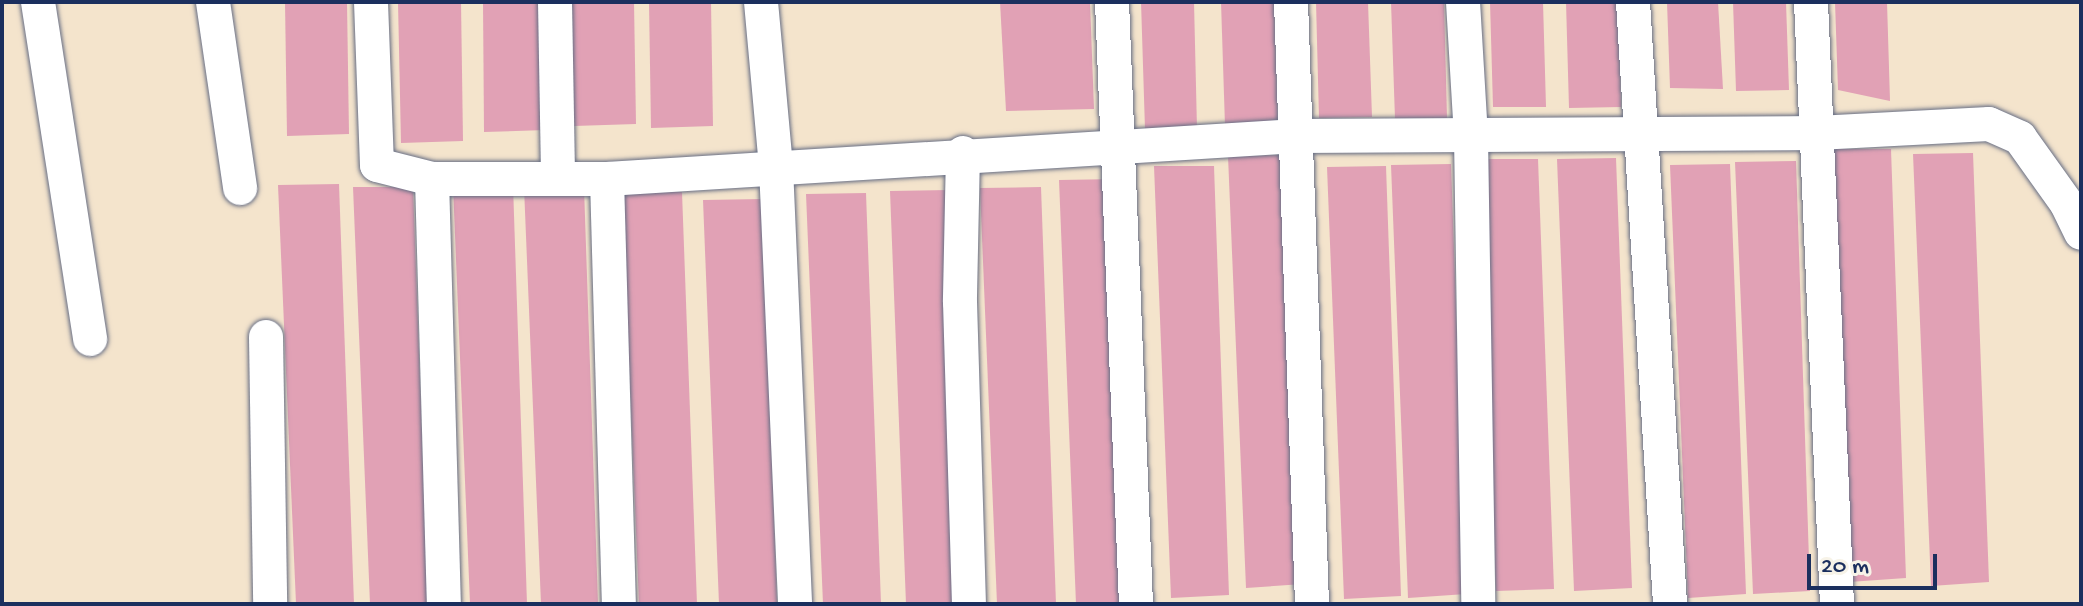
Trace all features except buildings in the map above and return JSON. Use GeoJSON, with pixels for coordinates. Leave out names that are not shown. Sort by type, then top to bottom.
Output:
{"type":"FeatureCollection","features":[{"type":"Feature","properties":{"kind":"street"},"geometry":{"type":"LineString","coordinates":[[38,2],[90,339]]}},
{"type":"Feature","properties":{"kind":"street"},"geometry":{"type":"LineString","coordinates":[[213,2],[240,188]]}},
{"type":"Feature","properties":{"kind":"street"},"geometry":{"type":"LineString","coordinates":[[371,2],[377,165],[432,179],[607,179],[963,153],[1297,136],[1471,137],[1639,130],[1817,133],[1989,124],[2020,138],[2076,212]]}},
{"type":"Feature","properties":{"kind":"street"},"geometry":{"type":"LineString","coordinates":[[555,2],[558,177]]}},
{"type":"Feature","properties":{"kind":"street"},"geometry":{"type":"LineString","coordinates":[[761,2],[776,167],[795,604]]}},
{"type":"Feature","properties":{"kind":"street"},"geometry":{"type":"LineString","coordinates":[[1112,2],[1136,604]]}},
{"type":"Feature","properties":{"kind":"street"},"geometry":{"type":"LineString","coordinates":[[1291,2],[1312,604]]}},
{"type":"Feature","properties":{"kind":"street"},"geometry":{"type":"LineString","coordinates":[[1463,2],[1471,137],[1478,604]]}},
{"type":"Feature","properties":{"kind":"street"},"geometry":{"type":"LineString","coordinates":[[1633,2],[1670,604]]}},
{"type":"Feature","properties":{"kind":"street"},"geometry":{"type":"LineString","coordinates":[[1811,2],[1837,604]]}},
{"type":"Feature","properties":{"kind":"street"},"geometry":{"type":"LineString","coordinates":[[963,153],[960,302],[969,604]]}},
{"type":"Feature","properties":{"kind":"street"},"geometry":{"type":"LineString","coordinates":[[432,179],[444,604]]}},
{"type":"Feature","properties":{"kind":"street"},"geometry":{"type":"LineString","coordinates":[[607,179],[619,604]]}},
{"type":"Feature","properties":{"kind":"street"},"geometry":{"type":"LineString","coordinates":[[266,337],[270,604]]}}]}
